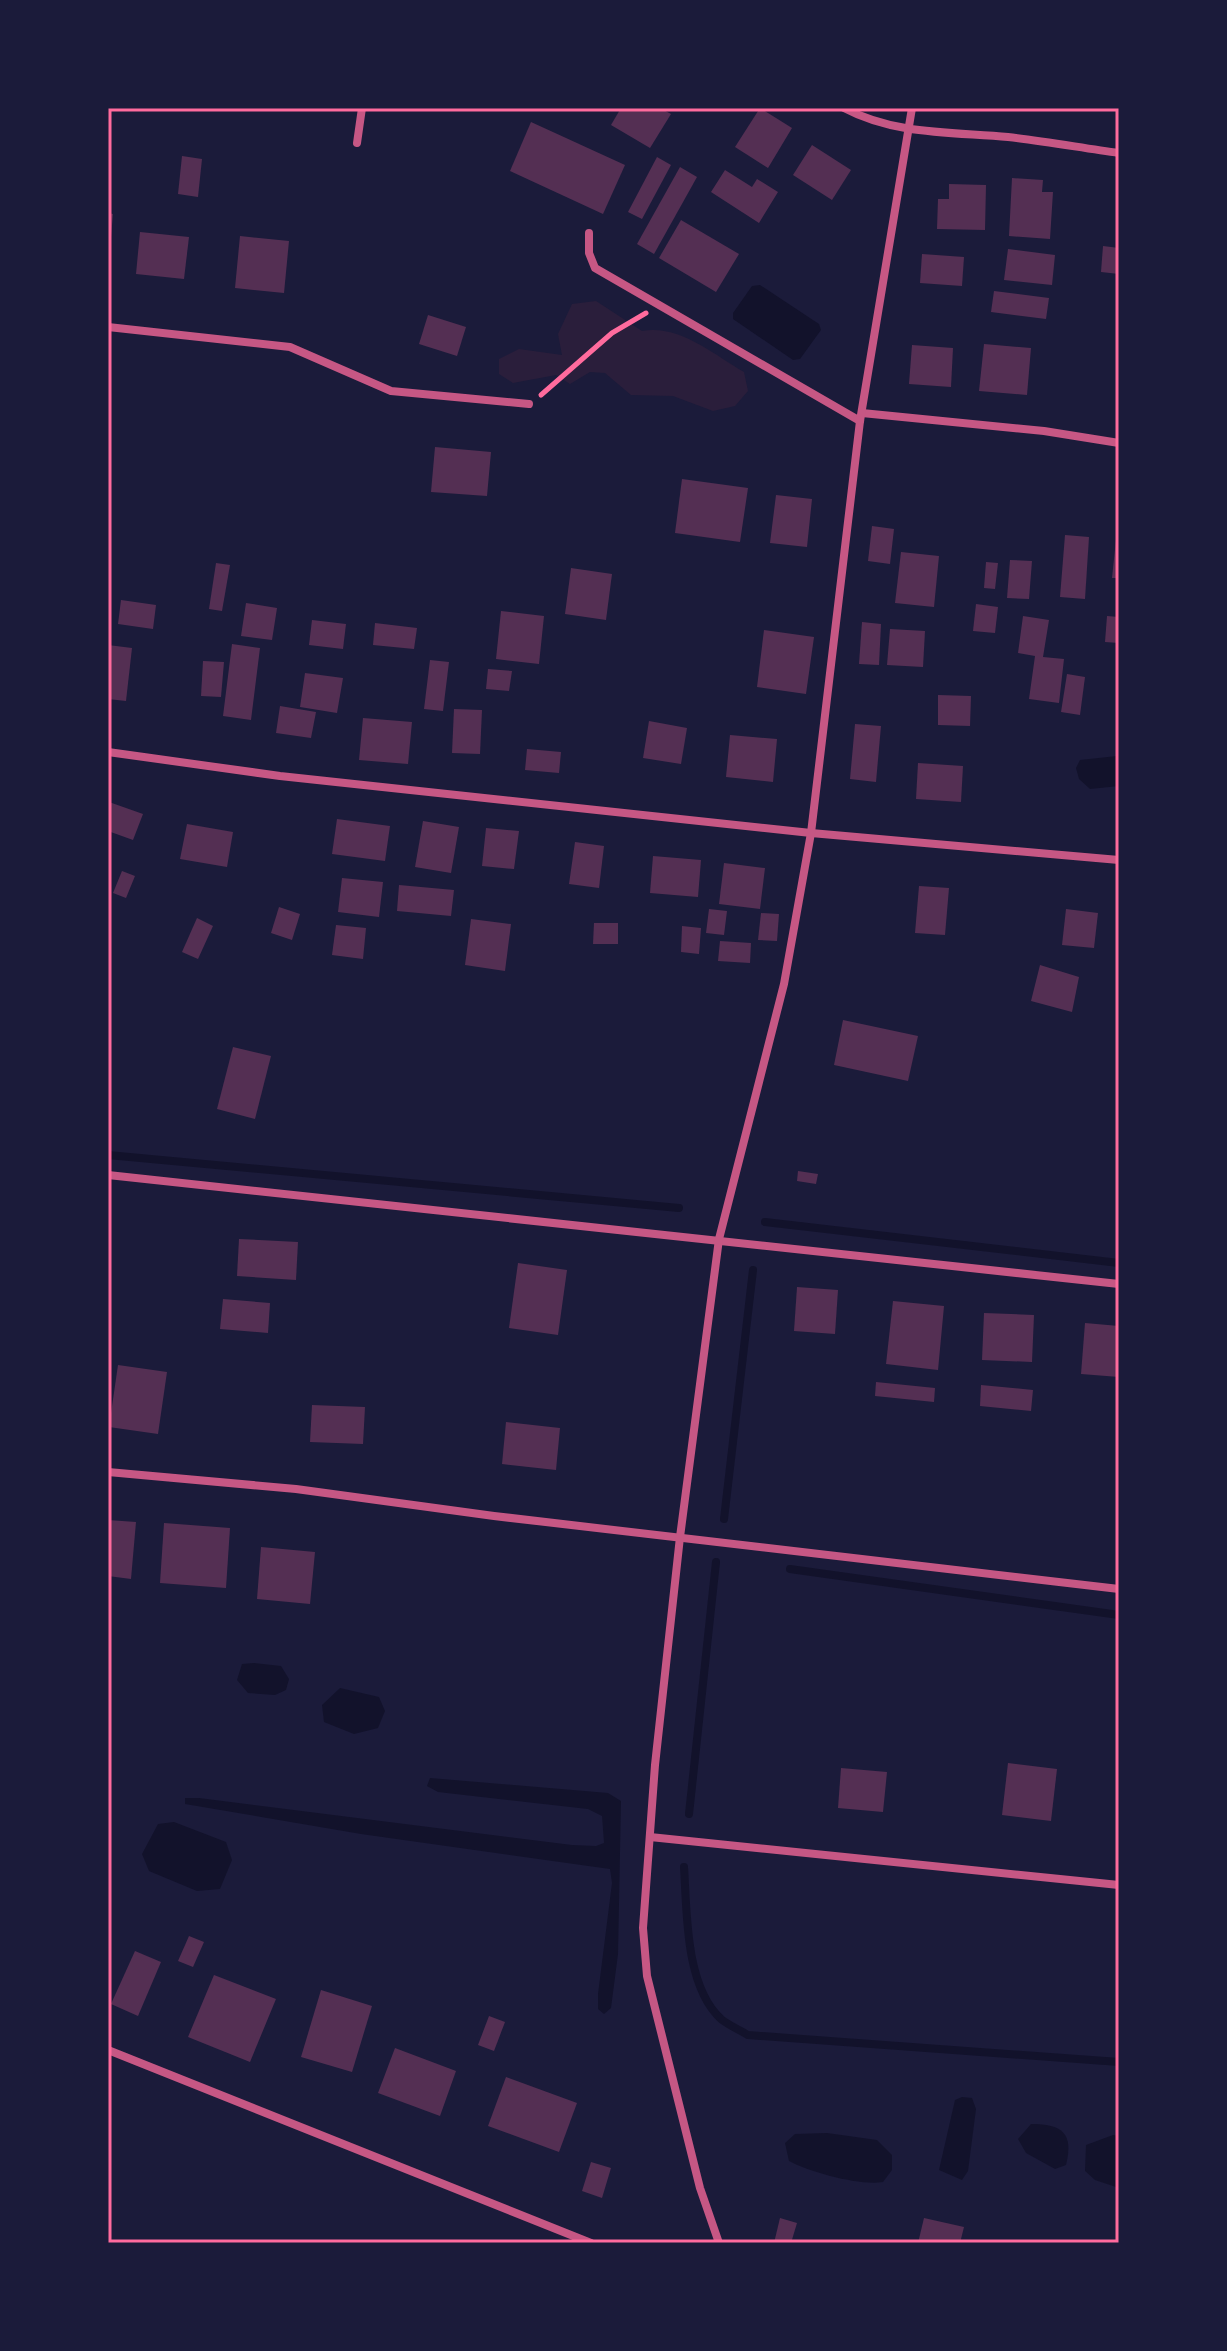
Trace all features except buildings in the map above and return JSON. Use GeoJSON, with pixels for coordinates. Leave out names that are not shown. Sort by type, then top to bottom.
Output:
{"type":"FeatureCollection","features":[{"type":"Feature","properties":{"kind":"street"},"geometry":{"type":"LineString","coordinates":[[357,143],[362,108]]}},
{"type":"Feature","properties":{"kind":"street"},"geometry":{"type":"LineString","coordinates":[[844,108],[866,120],[910,130],[1010,137],[1119,153]]}},
{"type":"Feature","properties":{"kind":"street"},"geometry":{"type":"LineString","coordinates":[[719,2243],[700,2188],[647,1976],[643,1928],[650,1837],[680,1537],[719,1239],[784,984],[811,833],[861,417],[912,108]]}},
{"type":"Feature","properties":{"kind":"street"},"geometry":{"type":"LineString","coordinates":[[589,233],[589,253],[595,268],[658,307],[861,417],[1044,431],[1119,443]]}},
{"type":"Feature","properties":{"kind":"street"},"geometry":{"type":"LineString","coordinates":[[108,327],[290,347],[391,391],[529,404]]}},
{"type":"Feature","properties":{"kind":"street"},"geometry":{"type":"LineString","coordinates":[[108,752],[280,776],[811,833],[1119,860]]}},
{"type":"Feature","properties":{"kind":"street"},"geometry":{"type":"LineString","coordinates":[[108,1175],[1119,1284]]}},
{"type":"Feature","properties":{"kind":"street"},"geometry":{"type":"LineString","coordinates":[[108,1472],[296,1489],[1119,1589]]}},
{"type":"Feature","properties":{"kind":"street"},"geometry":{"type":"LineString","coordinates":[[650,1837],[1119,1885]]}},
{"type":"Feature","properties":{"kind":"street"},"geometry":{"type":"LineString","coordinates":[[108,2050],[591,2243]]}},
{"type":"Feature","properties":{"kind":"path"},"geometry":{"type":"LineString","coordinates":[[529,404],[560,381],[612,333],[658,307]]}},
{"type":"Feature","properties":{"kind":"shaded area"},"geometry":{"type":"Polygon","coordinates":[[[760,285],[819,324],[821,330],[800,359],[793,360],[733,319],[733,313],[752,286],[760,285]]]}},
{"type":"Feature","properties":{"kind":"shaded area"},"geometry":{"type":"Polygon","coordinates":[[[596,301],[642,331],[669,332],[708,349],[744,372],[748,391],[735,406],[713,411],[673,396],[631,395],[605,373],[590,372],[570,384],[556,375],[513,383],[499,374],[499,359],[519,349],[562,355],[558,334],[572,304],[596,301]]]}},
{"type":"Feature","properties":{"kind":"shaded area"},"geometry":{"type":"Polygon","coordinates":[[[1117,756],[1119,786],[1090,789],[1079,779],[1076,768],[1080,760],[1117,756]]]}},
{"type":"Feature","properties":{"kind":"shaded area"},"geometry":{"type":"Polygon","coordinates":[[[242,1664],[281,1666],[289,1679],[286,1690],[275,1695],[248,1693],[237,1680],[242,1664]]]}},
{"type":"Feature","properties":{"kind":"shaded area"},"geometry":{"type":"Polygon","coordinates":[[[340,1688],[379,1697],[385,1711],[378,1728],[354,1734],[324,1722],[322,1705],[340,1688]]]}},
{"type":"Feature","properties":{"kind":"shaded area"},"geometry":{"type":"Polygon","coordinates":[[[430,1778],[608,1793],[621,1801],[618,1954],[611,2008],[604,2014],[598,2009],[598,1994],[612,1883],[610,1869],[361,1834],[185,1804],[185,1798],[199,1798],[572,1845],[596,1846],[604,1843],[602,1816],[588,1809],[438,1792],[427,1786],[430,1778]]]}},
{"type":"Feature","properties":{"kind":"shaded area"},"geometry":{"type":"Polygon","coordinates":[[[174,1822],[226,1842],[232,1860],[220,1889],[197,1891],[149,1871],[142,1854],[158,1824],[174,1822]]]}},
{"type":"Feature","properties":{"kind":"shaded area"},"geometry":{"type":"Polygon","coordinates":[[[972,2098],[976,2109],[968,2171],[962,2180],[939,2170],[955,2100],[972,2098]]]}},
{"type":"Feature","properties":{"kind":"shaded area"},"geometry":{"type":"Polygon","coordinates":[[[1031,2124],[1051,2126],[1063,2132],[1068,2145],[1066,2165],[1055,2169],[1026,2153],[1018,2139],[1031,2124]]]}},
{"type":"Feature","properties":{"kind":"shaded area"},"geometry":{"type":"Polygon","coordinates":[[[827,2133],[877,2140],[892,2155],[892,2170],[883,2182],[861,2182],[821,2174],[789,2161],[785,2143],[795,2134],[827,2133]]]}},
{"type":"Feature","properties":{"kind":"shaded area"},"geometry":{"type":"Polygon","coordinates":[[[1113,2135],[1119,2136],[1119,2188],[1095,2180],[1085,2171],[1086,2145],[1113,2135]]]}},
{"type":"Feature","properties":{"kind":"waterway"},"geometry":{"type":"LineString","coordinates":[[108,1155],[679,1208]]}},
{"type":"Feature","properties":{"kind":"waterway"},"geometry":{"type":"LineString","coordinates":[[765,1222],[1119,1263]]}},
{"type":"Feature","properties":{"kind":"waterway"},"geometry":{"type":"LineString","coordinates":[[724,1519],[753,1270]]}},
{"type":"Feature","properties":{"kind":"waterway"},"geometry":{"type":"LineString","coordinates":[[689,1814],[716,1562]]}},
{"type":"Feature","properties":{"kind":"waterway"},"geometry":{"type":"LineString","coordinates":[[790,1569],[1119,1615]]}},
{"type":"Feature","properties":{"kind":"waterway"},"geometry":{"type":"LineString","coordinates":[[684,1867],[690,1948],[700,1988],[721,2019],[748,2035],[1119,2062]]}}]}
